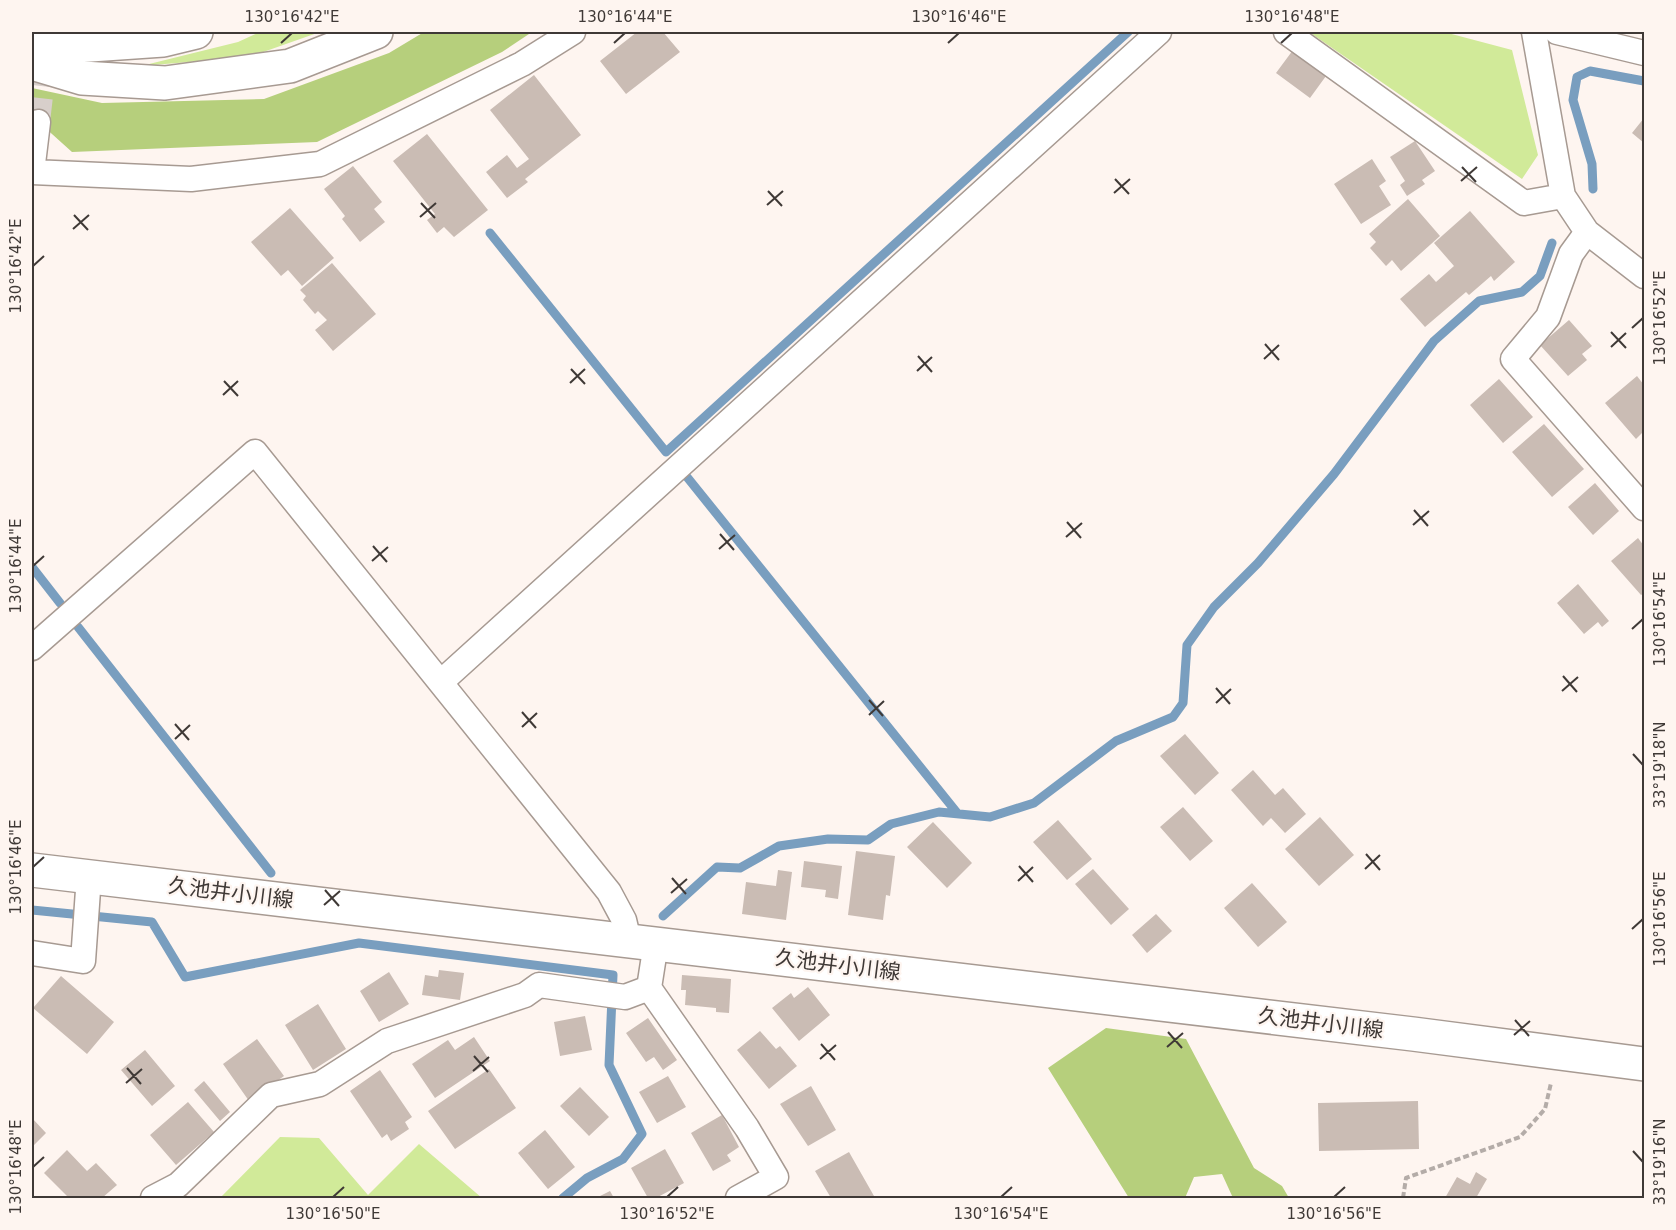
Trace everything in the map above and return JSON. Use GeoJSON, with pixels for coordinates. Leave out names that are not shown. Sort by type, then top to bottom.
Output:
{"type":"FeatureCollection","features":[{"type":"Feature","properties":{"kind":"main road"},"geometry":{"type":"LineString","coordinates":[[32,49],[163,40],[196,32]]}},
{"type":"Feature","properties":{"kind":"main road"},"geometry":{"type":"LineString","coordinates":[[32,63],[82,78],[165,83],[290,66],[376,32]]}},
{"type":"Feature","properties":{"kind":"main road","name":"久池井小川線"},"geometry":{"type":"LineString","coordinates":[[32,870],[88,891],[642,942],[1644,1064]]}},
{"type":"Feature","properties":{"kind":"street"},"geometry":{"type":"LineString","coordinates":[[38,122],[32,172],[191,179],[320,164],[522,64],[573,32]]}},
{"type":"Feature","properties":{"kind":"street"},"geometry":{"type":"LineString","coordinates":[[441,682],[1159,32]]}},
{"type":"Feature","properties":{"kind":"street"},"geometry":{"type":"LineString","coordinates":[[1286,32],[1524,203],[1563,196]]}},
{"type":"Feature","properties":{"kind":"street"},"geometry":{"type":"LineString","coordinates":[[1534,32],[1563,196],[1587,232],[1644,276]]}},
{"type":"Feature","properties":{"kind":"street"},"geometry":{"type":"LineString","coordinates":[[1557,32],[1644,53]]}},
{"type":"Feature","properties":{"kind":"street"},"geometry":{"type":"LineString","coordinates":[[1587,232],[1571,254],[1548,317],[1513,359],[1644,508]]}},
{"type":"Feature","properties":{"kind":"street"},"geometry":{"type":"LineString","coordinates":[[32,648],[255,452],[609,892],[624,920],[642,942],[649,988],[747,1128],[776,1176],[738,1198]]}},
{"type":"Feature","properties":{"kind":"street"},"geometry":{"type":"LineString","coordinates":[[32,953],[83,961],[88,891]]}},
{"type":"Feature","properties":{"kind":"street"},"geometry":{"type":"LineString","coordinates":[[153,1198],[178,1185],[271,1095],[320,1084],[387,1041],[525,995],[539,985],[614,995],[649,988]]}},
{"type":"Feature","properties":{"kind":"path"},"geometry":{"type":"LineString","coordinates":[[1403,1198],[1406,1178],[1520,1137],[1545,1109],[1552,1077],[1548,1053]]}},
{"type":"Feature","properties":{"kind":"green space"},"geometry":{"type":"Polygon","coordinates":[[[260,32],[320,32],[249,57],[141,66],[238,42],[260,32]]]}},
{"type":"Feature","properties":{"kind":"green space"},"geometry":{"type":"Polygon","coordinates":[[[424,32],[532,32],[502,52],[317,142],[72,152],[32,116],[32,88],[102,103],[264,99],[389,53],[424,32]]]}},
{"type":"Feature","properties":{"kind":"green space"},"geometry":{"type":"Polygon","coordinates":[[[1309,32],[1444,32],[1512,50],[1538,155],[1522,179],[1309,32]]]}},
{"type":"Feature","properties":{"kind":"green space"},"geometry":{"type":"Polygon","coordinates":[[[1106,1028],[1186,1039],[1254,1168],[1282,1186],[1289,1198],[1233,1198],[1222,1174],[1194,1177],[1185,1198],[1129,1198],[1048,1068],[1106,1028]]]}},
{"type":"Feature","properties":{"kind":"green space"},"geometry":{"type":"Polygon","coordinates":[[[280,1137],[319,1138],[368,1195],[419,1144],[482,1198],[220,1198],[280,1137]]]}},
{"type":"Feature","properties":{"kind":"building"},"geometry":{"type":"Polygon","coordinates":[[[637,32],[663,32],[680,52],[626,94],[600,61],[637,32]]]}},
{"type":"Feature","properties":{"kind":"building"},"geometry":{"type":"Polygon","coordinates":[[[1293,50],[1326,76],[1310,98],[1276,73],[1293,50]]]}},
{"type":"Feature","properties":{"kind":"building"},"geometry":{"type":"Polygon","coordinates":[[[534,75],[581,135],[525,179],[528,182],[507,198],[486,172],[507,155],[517,168],[529,159],[490,110],[534,75]]]}},
{"type":"Feature","properties":{"kind":"building"},"geometry":{"type":"Polygon","coordinates":[[[1644,118],[1644,143],[1632,133],[1644,118]]]}},
{"type":"Feature","properties":{"kind":"building"},"geometry":{"type":"Polygon","coordinates":[[[427,134],[488,210],[454,237],[444,227],[437,233],[427,220],[435,214],[393,161],[427,134]]]}},
{"type":"Feature","properties":{"kind":"building"},"geometry":{"type":"Polygon","coordinates":[[[1415,141],[1435,171],[1422,180],[1425,184],[1407,196],[1400,185],[1405,181],[1390,157],[1415,141]]]}},
{"type":"Feature","properties":{"kind":"building"},"geometry":{"type":"Polygon","coordinates":[[[1372,159],[1386,181],[1379,186],[1391,205],[1361,224],[1334,184],[1372,159]]]}},
{"type":"Feature","properties":{"kind":"building"},"geometry":{"type":"Polygon","coordinates":[[[353,166],[382,202],[374,209],[385,222],[360,242],[342,219],[345,216],[324,189],[353,166]]]}},
{"type":"Feature","properties":{"kind":"building"},"geometry":{"type":"Polygon","coordinates":[[[1408,199],[1440,236],[1401,271],[1392,260],[1386,266],[1370,248],[1376,242],[1369,234],[1408,199]]]}},
{"type":"Feature","properties":{"kind":"building"},"geometry":{"type":"Polygon","coordinates":[[[290,208],[334,258],[302,286],[288,270],[281,276],[251,242],[290,208]]]}},
{"type":"Feature","properties":{"kind":"building"},"geometry":{"type":"Polygon","coordinates":[[[1470,211],[1515,262],[1494,281],[1491,276],[1469,295],[1466,292],[1425,327],[1400,299],[1429,274],[1436,282],[1454,266],[1434,243],[1470,211]]]}},
{"type":"Feature","properties":{"kind":"building"},"geometry":{"type":"Polygon","coordinates":[[[332,263],[376,314],[333,351],[315,330],[327,320],[318,311],[315,314],[303,300],[306,296],[300,290],[332,263]]]}},
{"type":"Feature","properties":{"kind":"building"},"geometry":{"type":"Polygon","coordinates":[[[1569,320],[1592,346],[1582,354],[1587,360],[1568,376],[1540,345],[1569,320]]]}},
{"type":"Feature","properties":{"kind":"building"},"geometry":{"type":"Polygon","coordinates":[[[1637,376],[1644,385],[1644,431],[1636,439],[1605,403],[1637,376]]]}},
{"type":"Feature","properties":{"kind":"building"},"geometry":{"type":"Polygon","coordinates":[[[1499,379],[1533,417],[1503,443],[1470,405],[1499,379]]]}},
{"type":"Feature","properties":{"kind":"building"},"geometry":{"type":"Polygon","coordinates":[[[1544,424],[1584,469],[1552,497],[1512,452],[1544,424]]]}},
{"type":"Feature","properties":{"kind":"building"},"geometry":{"type":"Polygon","coordinates":[[[1595,483],[1619,511],[1593,535],[1568,507],[1595,483]]]}},
{"type":"Feature","properties":{"kind":"building"},"geometry":{"type":"Polygon","coordinates":[[[1638,538],[1644,546],[1644,593],[1641,595],[1611,561],[1638,538]]]}},
{"type":"Feature","properties":{"kind":"building"},"geometry":{"type":"Polygon","coordinates":[[[1578,584],[1609,621],[1602,627],[1598,622],[1584,634],[1557,603],[1578,584]]]}},
{"type":"Feature","properties":{"kind":"building"},"geometry":{"type":"Polygon","coordinates":[[[1185,734],[1219,773],[1195,795],[1160,756],[1185,734]]]}},
{"type":"Feature","properties":{"kind":"building"},"geometry":{"type":"Polygon","coordinates":[[[1253,770],[1275,795],[1283,788],[1306,814],[1285,833],[1271,818],[1263,826],[1231,790],[1253,770]]]}},
{"type":"Feature","properties":{"kind":"building"},"geometry":{"type":"Polygon","coordinates":[[[1183,807],[1213,841],[1190,861],[1160,827],[1183,807]]]}},
{"type":"Feature","properties":{"kind":"building"},"geometry":{"type":"Polygon","coordinates":[[[1320,817],[1354,855],[1319,886],[1285,849],[1320,817]]]}},
{"type":"Feature","properties":{"kind":"building"},"geometry":{"type":"Polygon","coordinates":[[[1058,820],[1092,859],[1067,880],[1033,842],[1058,820]]]}},
{"type":"Feature","properties":{"kind":"building"},"geometry":{"type":"Polygon","coordinates":[[[933,822],[972,863],[947,888],[907,847],[933,822]]]}},
{"type":"Feature","properties":{"kind":"building"},"geometry":{"type":"Polygon","coordinates":[[[856,851],[895,856],[890,896],[886,895],[883,920],[848,915],[856,851]]]}},
{"type":"Feature","properties":{"kind":"building"},"geometry":{"type":"Polygon","coordinates":[[[804,861],[842,866],[838,899],[825,897],[826,890],[801,887],[804,861]]]}},
{"type":"Feature","properties":{"kind":"building"},"geometry":{"type":"Polygon","coordinates":[[[1093,869],[1129,909],[1111,925],[1075,884],[1093,869]]]}},
{"type":"Feature","properties":{"kind":"building"},"geometry":{"type":"Polygon","coordinates":[[[778,870],[792,872],[786,920],[742,914],[746,882],[776,886],[778,870]]]}},
{"type":"Feature","properties":{"kind":"building"},"geometry":{"type":"Polygon","coordinates":[[[1252,883],[1287,922],[1258,947],[1224,908],[1252,883]]]}},
{"type":"Feature","properties":{"kind":"building"},"geometry":{"type":"Polygon","coordinates":[[[1156,914],[1172,931],[1147,953],[1132,935],[1156,914]]]}},
{"type":"Feature","properties":{"kind":"building"},"geometry":{"type":"Polygon","coordinates":[[[439,970],[464,973],[460,1000],[422,995],[425,975],[438,977],[439,970]]]}},
{"type":"Feature","properties":{"kind":"building"},"geometry":{"type":"Polygon","coordinates":[[[389,972],[409,1004],[379,1022],[360,991],[389,972]]]}},
{"type":"Feature","properties":{"kind":"building"},"geometry":{"type":"Polygon","coordinates":[[[682,975],[731,979],[729,1013],[716,1012],[716,1008],[685,1005],[686,990],[681,990],[682,975]]]}},
{"type":"Feature","properties":{"kind":"building"},"geometry":{"type":"Polygon","coordinates":[[[61,976],[114,1022],[87,1054],[33,1008],[61,976]]]}},
{"type":"Feature","properties":{"kind":"building"},"geometry":{"type":"Polygon","coordinates":[[[808,987],[830,1015],[799,1041],[772,1008],[791,993],[794,998],[808,987]]]}},
{"type":"Feature","properties":{"kind":"building"},"geometry":{"type":"Polygon","coordinates":[[[318,1004],[346,1049],[313,1070],[285,1025],[318,1004]]]}},
{"type":"Feature","properties":{"kind":"building"},"geometry":{"type":"Polygon","coordinates":[[[585,1016],[592,1050],[560,1056],[554,1022],[585,1016]]]}},
{"type":"Feature","properties":{"kind":"building"},"geometry":{"type":"Polygon","coordinates":[[[648,1018],[677,1060],[663,1070],[654,1057],[646,1062],[626,1033],[648,1018]]]}},
{"type":"Feature","properties":{"kind":"building"},"geometry":{"type":"Polygon","coordinates":[[[760,1031],[776,1049],[780,1046],[797,1066],[769,1089],[737,1050],[760,1031]]]}},
{"type":"Feature","properties":{"kind":"building"},"geometry":{"type":"Polygon","coordinates":[[[474,1037],[490,1061],[435,1098],[412,1064],[448,1040],[455,1050],[474,1037]]]}},
{"type":"Feature","properties":{"kind":"building"},"geometry":{"type":"Polygon","coordinates":[[[257,1039],[284,1076],[249,1101],[223,1064],[257,1039]]]}},
{"type":"Feature","properties":{"kind":"building"},"geometry":{"type":"Polygon","coordinates":[[[145,1050],[175,1086],[152,1106],[121,1070],[145,1050]]]}},
{"type":"Feature","properties":{"kind":"building"},"geometry":{"type":"Polygon","coordinates":[[[489,1069],[516,1108],[455,1149],[428,1111],[489,1069]]]}},
{"type":"Feature","properties":{"kind":"building"},"geometry":{"type":"Polygon","coordinates":[[[380,1070],[412,1117],[405,1122],[409,1129],[391,1141],[387,1134],[382,1138],[350,1091],[380,1070]]]}},
{"type":"Feature","properties":{"kind":"building"},"geometry":{"type":"Polygon","coordinates":[[[668,1076],[686,1107],[657,1123],[639,1092],[668,1076]]]}},
{"type":"Feature","properties":{"kind":"building"},"geometry":{"type":"Polygon","coordinates":[[[204,1081],[230,1112],[220,1121],[194,1090],[204,1081]]]}},
{"type":"Feature","properties":{"kind":"building"},"geometry":{"type":"Polygon","coordinates":[[[811,1086],[836,1130],[808,1146],[780,1104],[811,1086]]]}},
{"type":"Feature","properties":{"kind":"building"},"geometry":{"type":"Polygon","coordinates":[[[580,1087],[609,1117],[589,1136],[560,1106],[580,1087]]]}},
{"type":"Feature","properties":{"kind":"building"},"geometry":{"type":"Polygon","coordinates":[[[1418,1101],[1419,1149],[1319,1151],[1318,1103],[1418,1101]]]}},
{"type":"Feature","properties":{"kind":"building"},"geometry":{"type":"Polygon","coordinates":[[[188,1102],[214,1132],[176,1165],[150,1135],[188,1102]]]}},
{"type":"Feature","properties":{"kind":"building"},"geometry":{"type":"Polygon","coordinates":[[[722,1115],[739,1147],[727,1155],[731,1161],[713,1171],[691,1133],[722,1115]]]}},
{"type":"Feature","properties":{"kind":"building"},"geometry":{"type":"Polygon","coordinates":[[[32,1118],[46,1133],[32,1147],[32,1118]]]}},
{"type":"Feature","properties":{"kind":"building"},"geometry":{"type":"Polygon","coordinates":[[[545,1130],[575,1167],[548,1189],[518,1153],[545,1130]]]}},
{"type":"Feature","properties":{"kind":"building"},"geometry":{"type":"Polygon","coordinates":[[[665,1149],[684,1183],[656,1198],[648,1198],[631,1168],[665,1149]]]}},
{"type":"Feature","properties":{"kind":"building"},"geometry":{"type":"Polygon","coordinates":[[[67,1150],[87,1171],[96,1163],[117,1185],[102,1198],[69,1198],[44,1173],[67,1150]]]}},
{"type":"Feature","properties":{"kind":"building"},"geometry":{"type":"Polygon","coordinates":[[[849,1152],[874,1196],[831,1198],[815,1171],[849,1152]]]}},
{"type":"Feature","properties":{"kind":"building"},"geometry":{"type":"Polygon","coordinates":[[[1476,1172],[1487,1179],[1476,1198],[1445,1198],[1457,1177],[1470,1184],[1476,1172]]]}},
{"type":"Feature","properties":{"kind":"building"},"geometry":{"type":"Polygon","coordinates":[[[610,1191],[614,1198],[596,1198],[610,1191]]]}},
{"type":"Feature","properties":{"kind":"waterway"},"geometry":{"type":"LineString","coordinates":[[490,233],[666,452],[1128,32]]}},
{"type":"Feature","properties":{"kind":"waterway"},"geometry":{"type":"LineString","coordinates":[[1593,189],[1592,164],[1573,100],[1577,77],[1590,71],[1644,81]]}},
{"type":"Feature","properties":{"kind":"waterway"},"geometry":{"type":"LineString","coordinates":[[663,916],[717,867],[740,868],[779,846],[828,839],[868,840],[891,824],[939,812],[990,817],[1034,803],[1116,741],[1173,717],[1183,703],[1187,645],[1214,607],[1258,563],[1334,474],[1434,341],[1479,301],[1522,292],[1540,276],[1552,243]]}},
{"type":"Feature","properties":{"kind":"waterway"},"geometry":{"type":"LineString","coordinates":[[687,477],[958,814]]}},
{"type":"Feature","properties":{"kind":"waterway"},"geometry":{"type":"LineString","coordinates":[[32,567],[60,603]]}},
{"type":"Feature","properties":{"kind":"waterway"},"geometry":{"type":"LineString","coordinates":[[78,627],[271,873]]}},
{"type":"Feature","properties":{"kind":"waterway"},"geometry":{"type":"LineString","coordinates":[[32,910],[152,922],[185,977],[359,943],[613,975],[609,1065],[642,1134],[623,1159],[587,1178],[563,1198]]}},
{"type":"Feature","properties":{"kind":"tunnel"},"geometry":{"type":"LineString","coordinates":[[38,122],[46,52]]}}]}
